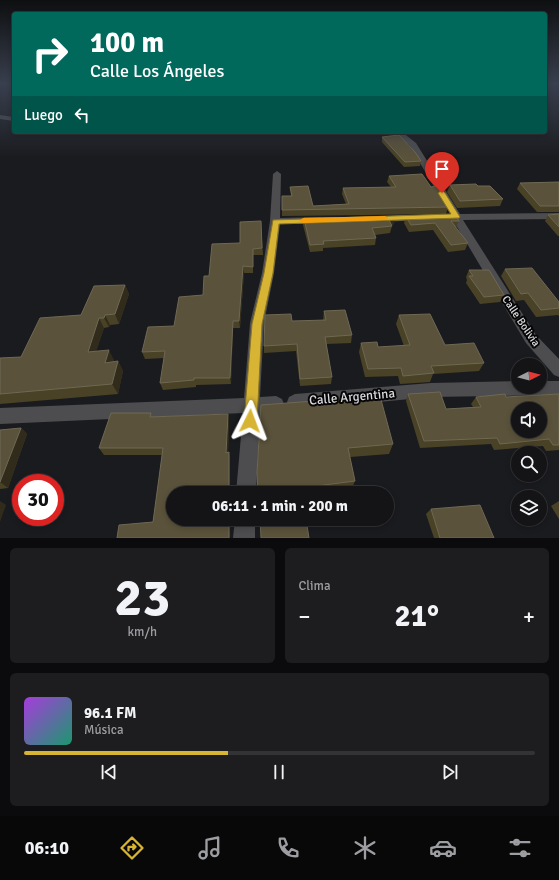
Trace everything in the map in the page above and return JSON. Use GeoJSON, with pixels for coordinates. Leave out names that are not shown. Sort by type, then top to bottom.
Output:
{"type":"FeatureCollection","features":[{"type":"Feature","properties":{"kind":"street"},"geometry":{"type":"LineString","coordinates":[[0,117],[12,119]]}},
{"type":"Feature","properties":{"kind":"street","name":"Calle Bolivia"},"geometry":{"type":"LineString","coordinates":[[400,134],[413,145],[531,339],[559,370]]}},
{"type":"Feature","properties":{"kind":"street"},"geometry":{"type":"LineString","coordinates":[[246,486],[257,324],[268,273],[275,222],[277,174]]}},
{"type":"Feature","properties":{"kind":"street"},"geometry":{"type":"LineString","coordinates":[[370,219],[559,216]]}},
{"type":"Feature","properties":{"kind":"street"},"geometry":{"type":"LineString","coordinates":[[275,222],[330,220]]}},
{"type":"Feature","properties":{"kind":"street","name":"Calle Argentina"},"geometry":{"type":"LineString","coordinates":[[0,416],[251,406],[432,390],[559,388]]}},
{"type":"Feature","properties":{"kind":"street"},"geometry":{"type":"LineString","coordinates":[[244,538],[245,526]]}},
{"type":"Feature","properties":{"kind":"building"},"geometry":{"type":"Polygon","coordinates":[[[399,135],[415,152],[421,161],[405,162],[382,137],[399,135]]]}},
{"type":"Feature","properties":{"kind":"building"},"geometry":{"type":"Polygon","coordinates":[[[422,174],[431,187],[437,186],[446,202],[444,202],[448,207],[282,210],[282,196],[292,196],[290,187],[308,186],[313,206],[349,204],[343,188],[396,187],[389,176],[422,174]]]}},
{"type":"Feature","properties":{"kind":"building"},"geometry":{"type":"Polygon","coordinates":[[[559,182],[559,206],[540,206],[520,183],[559,182]]]}},
{"type":"Feature","properties":{"kind":"building"},"geometry":{"type":"Polygon","coordinates":[[[476,184],[478,186],[490,186],[503,199],[460,201],[450,185],[476,184]]]}},
{"type":"Feature","properties":{"kind":"building"},"geometry":{"type":"Polygon","coordinates":[[[559,214],[559,227],[548,215],[559,214]]]}},
{"type":"Feature","properties":{"kind":"building"},"geometry":{"type":"Polygon","coordinates":[[[456,216],[459,221],[451,221],[468,243],[451,245],[435,223],[411,225],[406,217],[456,216]]]}},
{"type":"Feature","properties":{"kind":"building"},"geometry":{"type":"Polygon","coordinates":[[[396,217],[389,220],[392,226],[372,228],[376,238],[323,241],[324,244],[310,245],[304,218],[396,217]]]}},
{"type":"Feature","properties":{"kind":"building"},"geometry":{"type":"Polygon","coordinates":[[[261,221],[262,248],[253,249],[253,267],[243,266],[239,321],[233,321],[230,378],[194,378],[194,380],[160,383],[165,351],[142,352],[148,327],[174,326],[179,297],[203,295],[204,276],[209,276],[212,244],[240,243],[240,222],[261,221]]]}},
{"type":"Feature","properties":{"kind":"building"},"geometry":{"type":"Polygon","coordinates":[[[532,268],[559,302],[559,308],[541,310],[528,293],[521,294],[505,269],[532,268]]]}},
{"type":"Feature","properties":{"kind":"building"},"geometry":{"type":"Polygon","coordinates":[[[469,270],[489,270],[504,295],[484,297],[469,276],[473,276],[469,270]]]}},
{"type":"Feature","properties":{"kind":"building"},"geometry":{"type":"Polygon","coordinates":[[[125,285],[115,314],[105,315],[104,318],[99,318],[88,352],[109,350],[105,363],[118,361],[112,384],[0,394],[0,358],[21,357],[40,318],[81,315],[94,286],[125,285]]]}},
{"type":"Feature","properties":{"kind":"building"},"geometry":{"type":"Polygon","coordinates":[[[345,310],[352,335],[325,337],[332,377],[300,379],[297,344],[264,346],[265,315],[291,314],[292,321],[326,320],[324,311],[345,310]]]}},
{"type":"Feature","properties":{"kind":"building"},"geometry":{"type":"Polygon","coordinates":[[[430,314],[445,345],[474,343],[484,363],[431,366],[434,373],[403,376],[401,368],[368,369],[361,343],[377,342],[378,347],[410,345],[399,315],[430,314]]]}},
{"type":"Feature","properties":{"kind":"building"},"geometry":{"type":"Polygon","coordinates":[[[440,392],[446,409],[481,407],[476,397],[505,394],[506,397],[559,394],[559,445],[553,445],[549,439],[500,444],[497,438],[424,441],[408,394],[440,392]]]}},
{"type":"Feature","properties":{"kind":"building"},"geometry":{"type":"Polygon","coordinates":[[[380,396],[393,444],[348,448],[355,481],[316,486],[258,486],[261,405],[380,396]]]}},
{"type":"Feature","properties":{"kind":"building"},"geometry":{"type":"Polygon","coordinates":[[[111,413],[151,413],[150,417],[228,414],[226,453],[229,452],[229,486],[166,486],[166,526],[229,526],[229,538],[117,538],[119,525],[153,522],[163,448],[99,448],[111,413]]]}},
{"type":"Feature","properties":{"kind":"building"},"geometry":{"type":"Polygon","coordinates":[[[21,428],[0,482],[0,430],[21,428]]]}},
{"type":"Feature","properties":{"kind":"building"},"geometry":{"type":"Polygon","coordinates":[[[480,505],[494,538],[440,538],[431,509],[480,505]]]}},
{"type":"Feature","properties":{"kind":"building"},"geometry":{"type":"Polygon","coordinates":[[[260,526],[307,526],[309,538],[261,538],[260,526]]]}},
{"type":"Feature","properties":{"kind":"slow traffic"},"geometry":{"type":"LineString","coordinates":[[303,221],[385,218]]}},
{"type":"Feature","properties":{"kind":"route"},"geometry":{"type":"LineString","coordinates":[[250,421],[257,324],[268,273],[275,222],[456,217],[442,193]]}}]}
